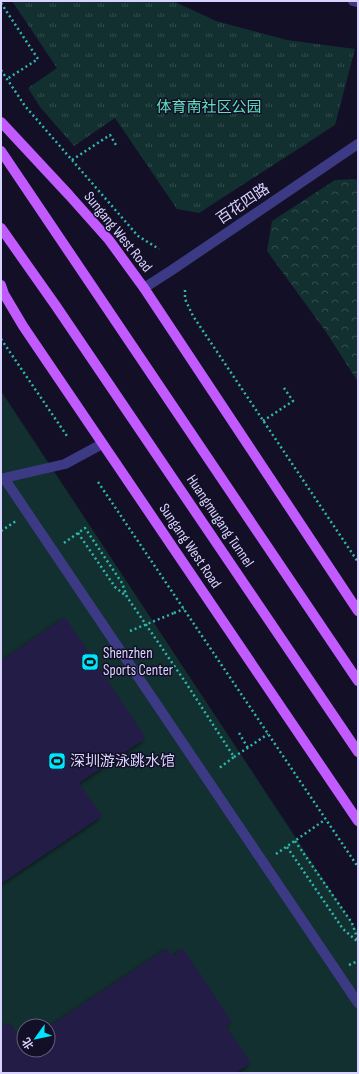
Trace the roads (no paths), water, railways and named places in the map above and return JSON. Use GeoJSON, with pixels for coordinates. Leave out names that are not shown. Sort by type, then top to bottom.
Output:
{"type":"FeatureCollection","features":[{"type":"Feature","properties":{"kind":"main road","name":"Sungang West Road"},"geometry":{"type":"LineString","coordinates":[[1,122],[69,194],[109,240],[144,288],[358,610]]}},
{"type":"Feature","properties":{"kind":"main road","name":"Huangmugang Tunnel"},"geometry":{"type":"LineString","coordinates":[[1,151],[358,681]]}},
{"type":"Feature","properties":{"kind":"main road","name":"Huangmugang Tunnel"},"geometry":{"type":"LineString","coordinates":[[1,228],[56,306],[358,752]]}},
{"type":"Feature","properties":{"kind":"main road","name":"Sungang West Road"},"geometry":{"type":"LineString","coordinates":[[1,285],[4,294],[23,326],[358,821]]}},
{"type":"Feature","properties":{"kind":"street"},"geometry":{"type":"LineString","coordinates":[[353,1],[358,2]]}},
{"type":"Feature","properties":{"kind":"street","name":"百花四路"},"geometry":{"type":"LineString","coordinates":[[144,288],[358,144]]}},
{"type":"Feature","properties":{"kind":"street"},"geometry":{"type":"LineString","coordinates":[[102,444],[65,464],[3,478],[358,1004]]}},
{"type":"Feature","properties":{"kind":"place","name":"Shenzhen Sports Center"},"geometry":{"type":"Point","coordinates":[90,662]}},
{"type":"Feature","properties":{"kind":"place","name":"深圳游泳跳水馆"},"geometry":{"type":"Point","coordinates":[57,761]}},
{"type":"Feature","properties":{"kind":"park label","name":"体育南社区公园"},"geometry":{"type":"Point","coordinates":[209,107]}}]}
